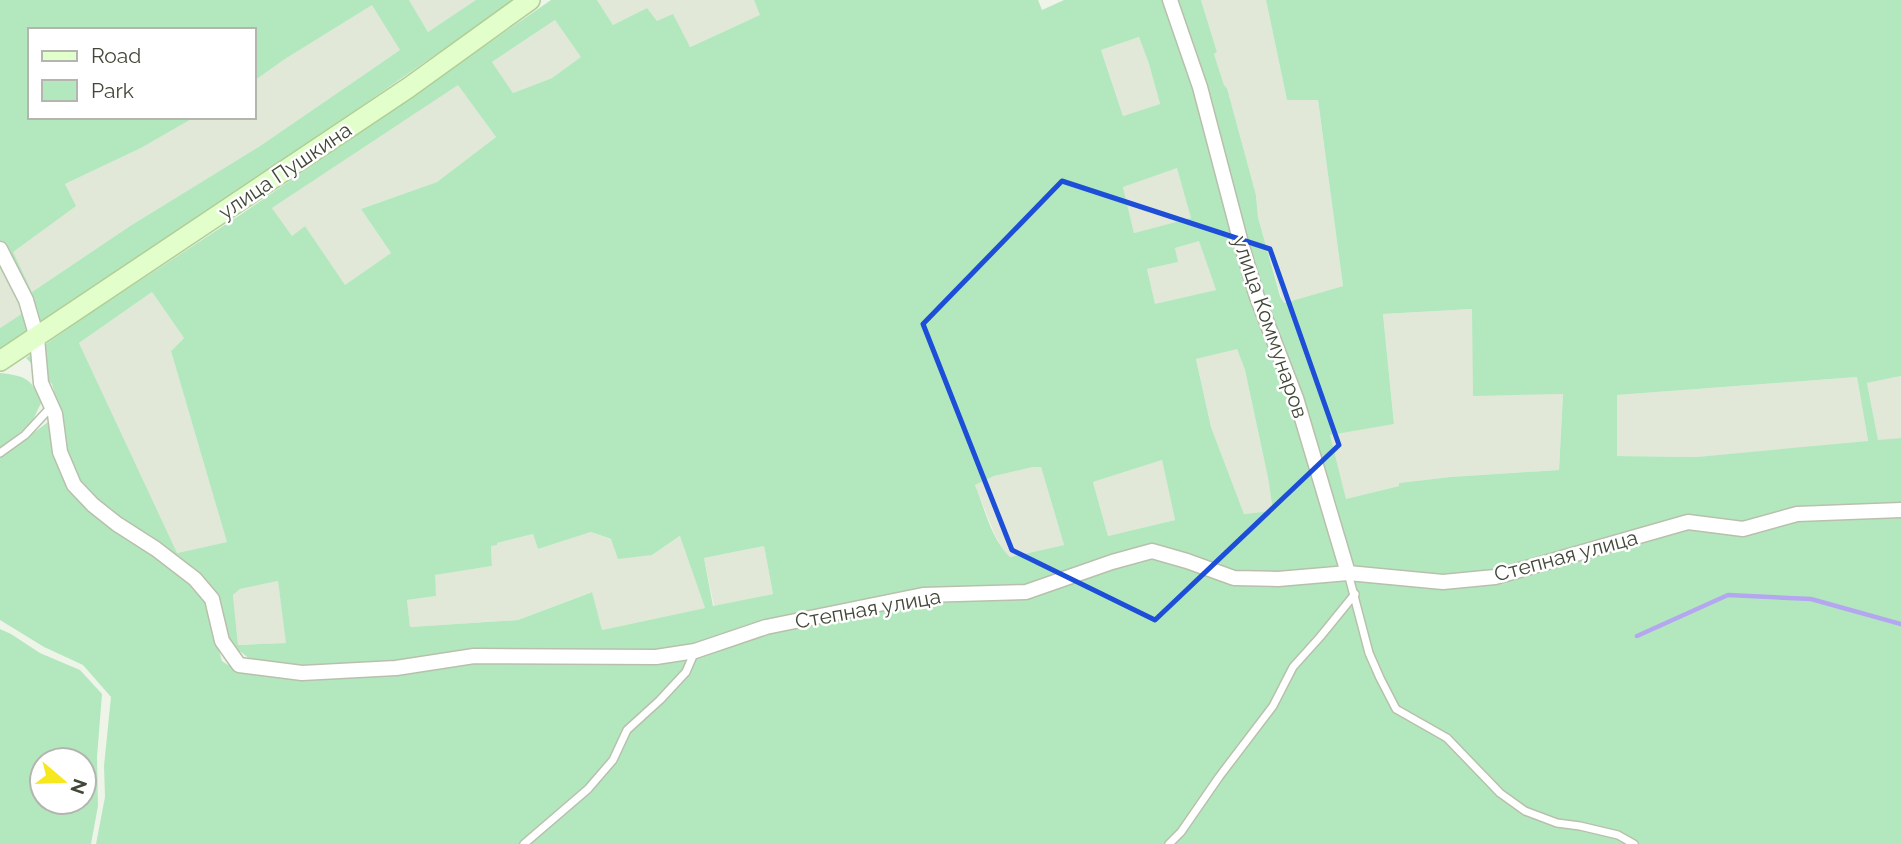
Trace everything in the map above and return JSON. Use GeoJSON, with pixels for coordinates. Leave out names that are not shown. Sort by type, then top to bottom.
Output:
{"type":"FeatureCollection","features":[{"type":"Feature","properties":{"kind":"street","name":"улица Пушкина"},"geometry":{"type":"LineString","coordinates":[[0,361],[408,88],[530,0]]}},
{"type":"Feature","properties":{"kind":"street","name":"улица Коммунаров"},"geometry":{"type":"LineString","coordinates":[[1170,0],[1200,87],[1257,297],[1296,398],[1348,573]]}},
{"type":"Feature","properties":{"kind":"street"},"geometry":{"type":"LineString","coordinates":[[0,248],[26,300],[37,338],[41,383],[51,407]]}},
{"type":"Feature","properties":{"kind":"street","name":"Степная улица"},"geometry":{"type":"LineString","coordinates":[[51,407],[55,414],[60,452],[74,485],[101,511],[195,579],[212,598],[222,640],[239,665],[302,673],[396,668],[474,656],[656,656],[695,651],[766,627],[923,595],[1026,592],[1152,551],[1234,578],[1278,579],[1348,573],[1444,582],[1495,577],[1688,522],[1743,529],[1797,514],[1901,510]]}},
{"type":"Feature","properties":{"kind":"lane"},"geometry":{"type":"LineString","coordinates":[[0,453],[25,435],[51,407]]}},
{"type":"Feature","properties":{"kind":"lane"},"geometry":{"type":"LineString","coordinates":[[1348,573],[1369,653],[1396,709],[1447,738],[1500,793],[1525,811],[1557,823],[1618,835],[1634,844]]}},
{"type":"Feature","properties":{"kind":"lane"},"geometry":{"type":"LineString","coordinates":[[1169,844],[1181,832],[1273,706],[1293,667],[1355,594]]}},
{"type":"Feature","properties":{"kind":"lane"},"geometry":{"type":"LineString","coordinates":[[524,844],[588,789],[613,760],[627,730],[686,672],[695,651]]}},
{"type":"Feature","properties":{"kind":"highlighted area"},"geometry":{"type":"Polygon","coordinates":[[[1062,181],[1270,249],[1339,445],[1155,620],[1012,550],[923,324],[1062,181]]]}},
{"type":"Feature","properties":{"kind":"shaded area"},"geometry":{"type":"Polygon","coordinates":[[[409,0],[476,0],[476,1],[428,32],[409,0]]]}},
{"type":"Feature","properties":{"kind":"shaded area"},"geometry":{"type":"Polygon","coordinates":[[[597,0],[754,0],[761,15],[689,47],[657,21],[647,8],[613,25],[597,0]]]}},
{"type":"Feature","properties":{"kind":"shaded area"},"geometry":{"type":"Polygon","coordinates":[[[1201,0],[1266,0],[1287,100],[1318,100],[1343,286],[1283,303],[1258,217],[1256,195],[1227,88],[1214,54],[1217,52],[1201,0]]]}},
{"type":"Feature","properties":{"kind":"shaded area"},"geometry":{"type":"Polygon","coordinates":[[[373,4],[400,50],[260,146],[130,226],[32,292],[12,252],[75,206],[65,184],[141,148],[192,119],[256,119],[256,80],[373,4]]]}},
{"type":"Feature","properties":{"kind":"shaded area"},"geometry":{"type":"Polygon","coordinates":[[[555,20],[582,57],[552,78],[513,93],[492,62],[555,20]]]}},
{"type":"Feature","properties":{"kind":"shaded area"},"geometry":{"type":"Polygon","coordinates":[[[1139,37],[1160,104],[1123,116],[1101,50],[1139,37]]]}},
{"type":"Feature","properties":{"kind":"shaded area"},"geometry":{"type":"Polygon","coordinates":[[[458,84],[496,137],[437,182],[361,209],[391,253],[345,286],[305,226],[292,236],[272,208],[458,84]]]}},
{"type":"Feature","properties":{"kind":"shaded area"},"geometry":{"type":"Polygon","coordinates":[[[1177,167],[1192,218],[1134,233],[1123,187],[1177,167]]]}},
{"type":"Feature","properties":{"kind":"shaded area"},"geometry":{"type":"Polygon","coordinates":[[[1199,240],[1216,290],[1155,305],[1147,269],[1177,262],[1175,248],[1199,240]]]}},
{"type":"Feature","properties":{"kind":"shaded area"},"geometry":{"type":"Polygon","coordinates":[[[0,268],[23,313],[0,328],[0,268]]]}},
{"type":"Feature","properties":{"kind":"shaded area"},"geometry":{"type":"Polygon","coordinates":[[[152,292],[184,338],[171,351],[228,542],[176,553],[79,343],[152,292]]]}},
{"type":"Feature","properties":{"kind":"shaded area"},"geometry":{"type":"Polygon","coordinates":[[[1472,309],[1563,393],[1559,470],[1399,483],[1399,486],[1346,499],[1329,435],[1394,423],[1383,314],[1472,309]]]}},
{"type":"Feature","properties":{"kind":"shaded area"},"geometry":{"type":"Polygon","coordinates":[[[1237,348],[1245,370],[1273,511],[1244,514],[1211,427],[1196,359],[1237,348]]]}},
{"type":"Feature","properties":{"kind":"shaded area"},"geometry":{"type":"Polygon","coordinates":[[[1901,376],[1901,438],[1878,441],[1867,383],[1901,376]]]}},
{"type":"Feature","properties":{"kind":"shaded area"},"geometry":{"type":"Polygon","coordinates":[[[1857,377],[1868,442],[1696,457],[1617,456],[1617,395],[1857,377]]]}},
{"type":"Feature","properties":{"kind":"shaded area"},"geometry":{"type":"Polygon","coordinates":[[[1162,460],[1175,520],[1108,536],[1093,482],[1162,460]]]}},
{"type":"Feature","properties":{"kind":"shaded area"},"geometry":{"type":"Polygon","coordinates":[[[1041,467],[1064,545],[1010,557],[995,535],[975,485],[994,476],[1041,467]]]}},
{"type":"Feature","properties":{"kind":"shaded area"},"geometry":{"type":"Polygon","coordinates":[[[591,532],[652,555],[681,536],[705,608],[602,630],[591,592],[518,620],[410,627],[407,600],[436,596],[434,575],[492,566],[491,546],[497,543],[533,534],[538,549],[591,532]]]}},
{"type":"Feature","properties":{"kind":"shaded area"},"geometry":{"type":"Polygon","coordinates":[[[764,546],[773,594],[714,606],[704,558],[764,546]]]}},
{"type":"Feature","properties":{"kind":"shaded area"},"geometry":{"type":"Polygon","coordinates":[[[278,581],[287,643],[238,645],[233,595],[240,589],[278,581]]]}},
{"type":"Feature","properties":{"kind":"green space"},"geometry":{"type":"Polygon","coordinates":[[[0,0],[409,0],[428,32],[476,0],[514,0],[261,176],[39,326],[0,243],[0,0]],[[372,5],[256,80],[256,28],[28,28],[28,119],[192,119],[141,148],[65,184],[76,206],[13,252],[32,292],[130,226],[260,146],[400,50],[372,5]]]}},
{"type":"Feature","properties":{"kind":"green space"},"geometry":{"type":"Polygon","coordinates":[[[551,0],[597,0],[613,25],[647,8],[657,21],[673,14],[690,47],[760,15],[754,0],[1038,0],[1042,10],[1064,0],[1163,0],[1196,89],[1235,244],[1253,301],[1293,401],[1323,504],[1331,501],[1289,364],[1250,256],[1206,91],[1174,0],[1201,0],[1217,52],[1214,54],[1227,88],[1256,195],[1258,217],[1284,303],[1343,286],[1318,100],[1287,100],[1266,0],[1901,0],[1901,376],[1867,383],[1878,440],[1901,438],[1901,844],[96,844],[105,797],[104,766],[111,697],[83,665],[44,647],[0,620],[0,458],[52,419],[58,460],[71,490],[95,516],[123,536],[154,552],[193,586],[204,600],[222,661],[236,670],[277,676],[356,677],[459,662],[498,660],[665,663],[776,630],[912,601],[1019,597],[1160,550],[1150,547],[1018,588],[908,592],[752,627],[685,648],[644,652],[463,653],[393,664],[301,669],[251,660],[237,649],[224,630],[214,592],[200,577],[154,541],[92,499],[78,483],[64,449],[60,413],[52,384],[26,358],[243,213],[551,0]],[[555,20],[492,62],[513,93],[552,78],[581,57],[555,20]],[[1139,37],[1101,50],[1123,116],[1160,104],[1139,37]],[[458,85],[272,208],[292,236],[305,226],[345,285],[391,253],[361,209],[437,182],[496,137],[458,85]],[[1177,168],[1123,187],[1134,233],[1191,218],[1177,168]],[[1199,241],[1175,248],[1178,262],[1147,269],[1155,304],[1216,290],[1199,241]],[[152,292],[79,343],[177,553],[227,542],[171,351],[184,338],[152,292]],[[1472,309],[1383,314],[1394,424],[1330,435],[1346,499],[1399,486],[1399,483],[1559,470],[1563,394],[1473,396],[1472,309]],[[1237,349],[1196,359],[1211,427],[1244,514],[1273,511],[1245,370],[1237,349]],[[1857,377],[1617,395],[1617,456],[1696,457],[1868,441],[1857,377]],[[1162,460],[1093,482],[1108,536],[1175,520],[1162,460]],[[1041,467],[994,476],[975,485],[993,533],[1010,557],[1064,545],[1041,467]],[[591,532],[538,549],[533,534],[491,546],[492,566],[435,575],[436,596],[407,600],[410,627],[518,620],[592,592],[602,630],[705,608],[680,536],[652,555],[618,559],[611,539],[591,532]],[[764,546],[704,558],[713,606],[773,594],[764,546]],[[278,581],[240,589],[233,595],[238,645],[286,643],[278,581]]]}},
{"type":"Feature","properties":{"kind":"green space"},"geometry":{"type":"Polygon","coordinates":[[[0,256],[24,303],[31,332],[0,351],[0,328],[23,313],[0,268],[0,256]]]}},
{"type":"Feature","properties":{"kind":"green space"},"geometry":{"type":"Polygon","coordinates":[[[0,373],[16,375],[26,380],[34,387],[42,401],[31,424],[0,448],[0,373]]]}},
{"type":"Feature","properties":{"kind":"green space"},"geometry":{"type":"Polygon","coordinates":[[[0,629],[40,653],[80,670],[102,694],[98,746],[28,746],[28,816],[96,816],[91,844],[0,844],[0,629]]]}},
{"type":"Feature","properties":{"kind":"waterway"},"geometry":{"type":"LineString","coordinates":[[1637,636],[1728,595],[1811,599],[1901,624]]}}]}
